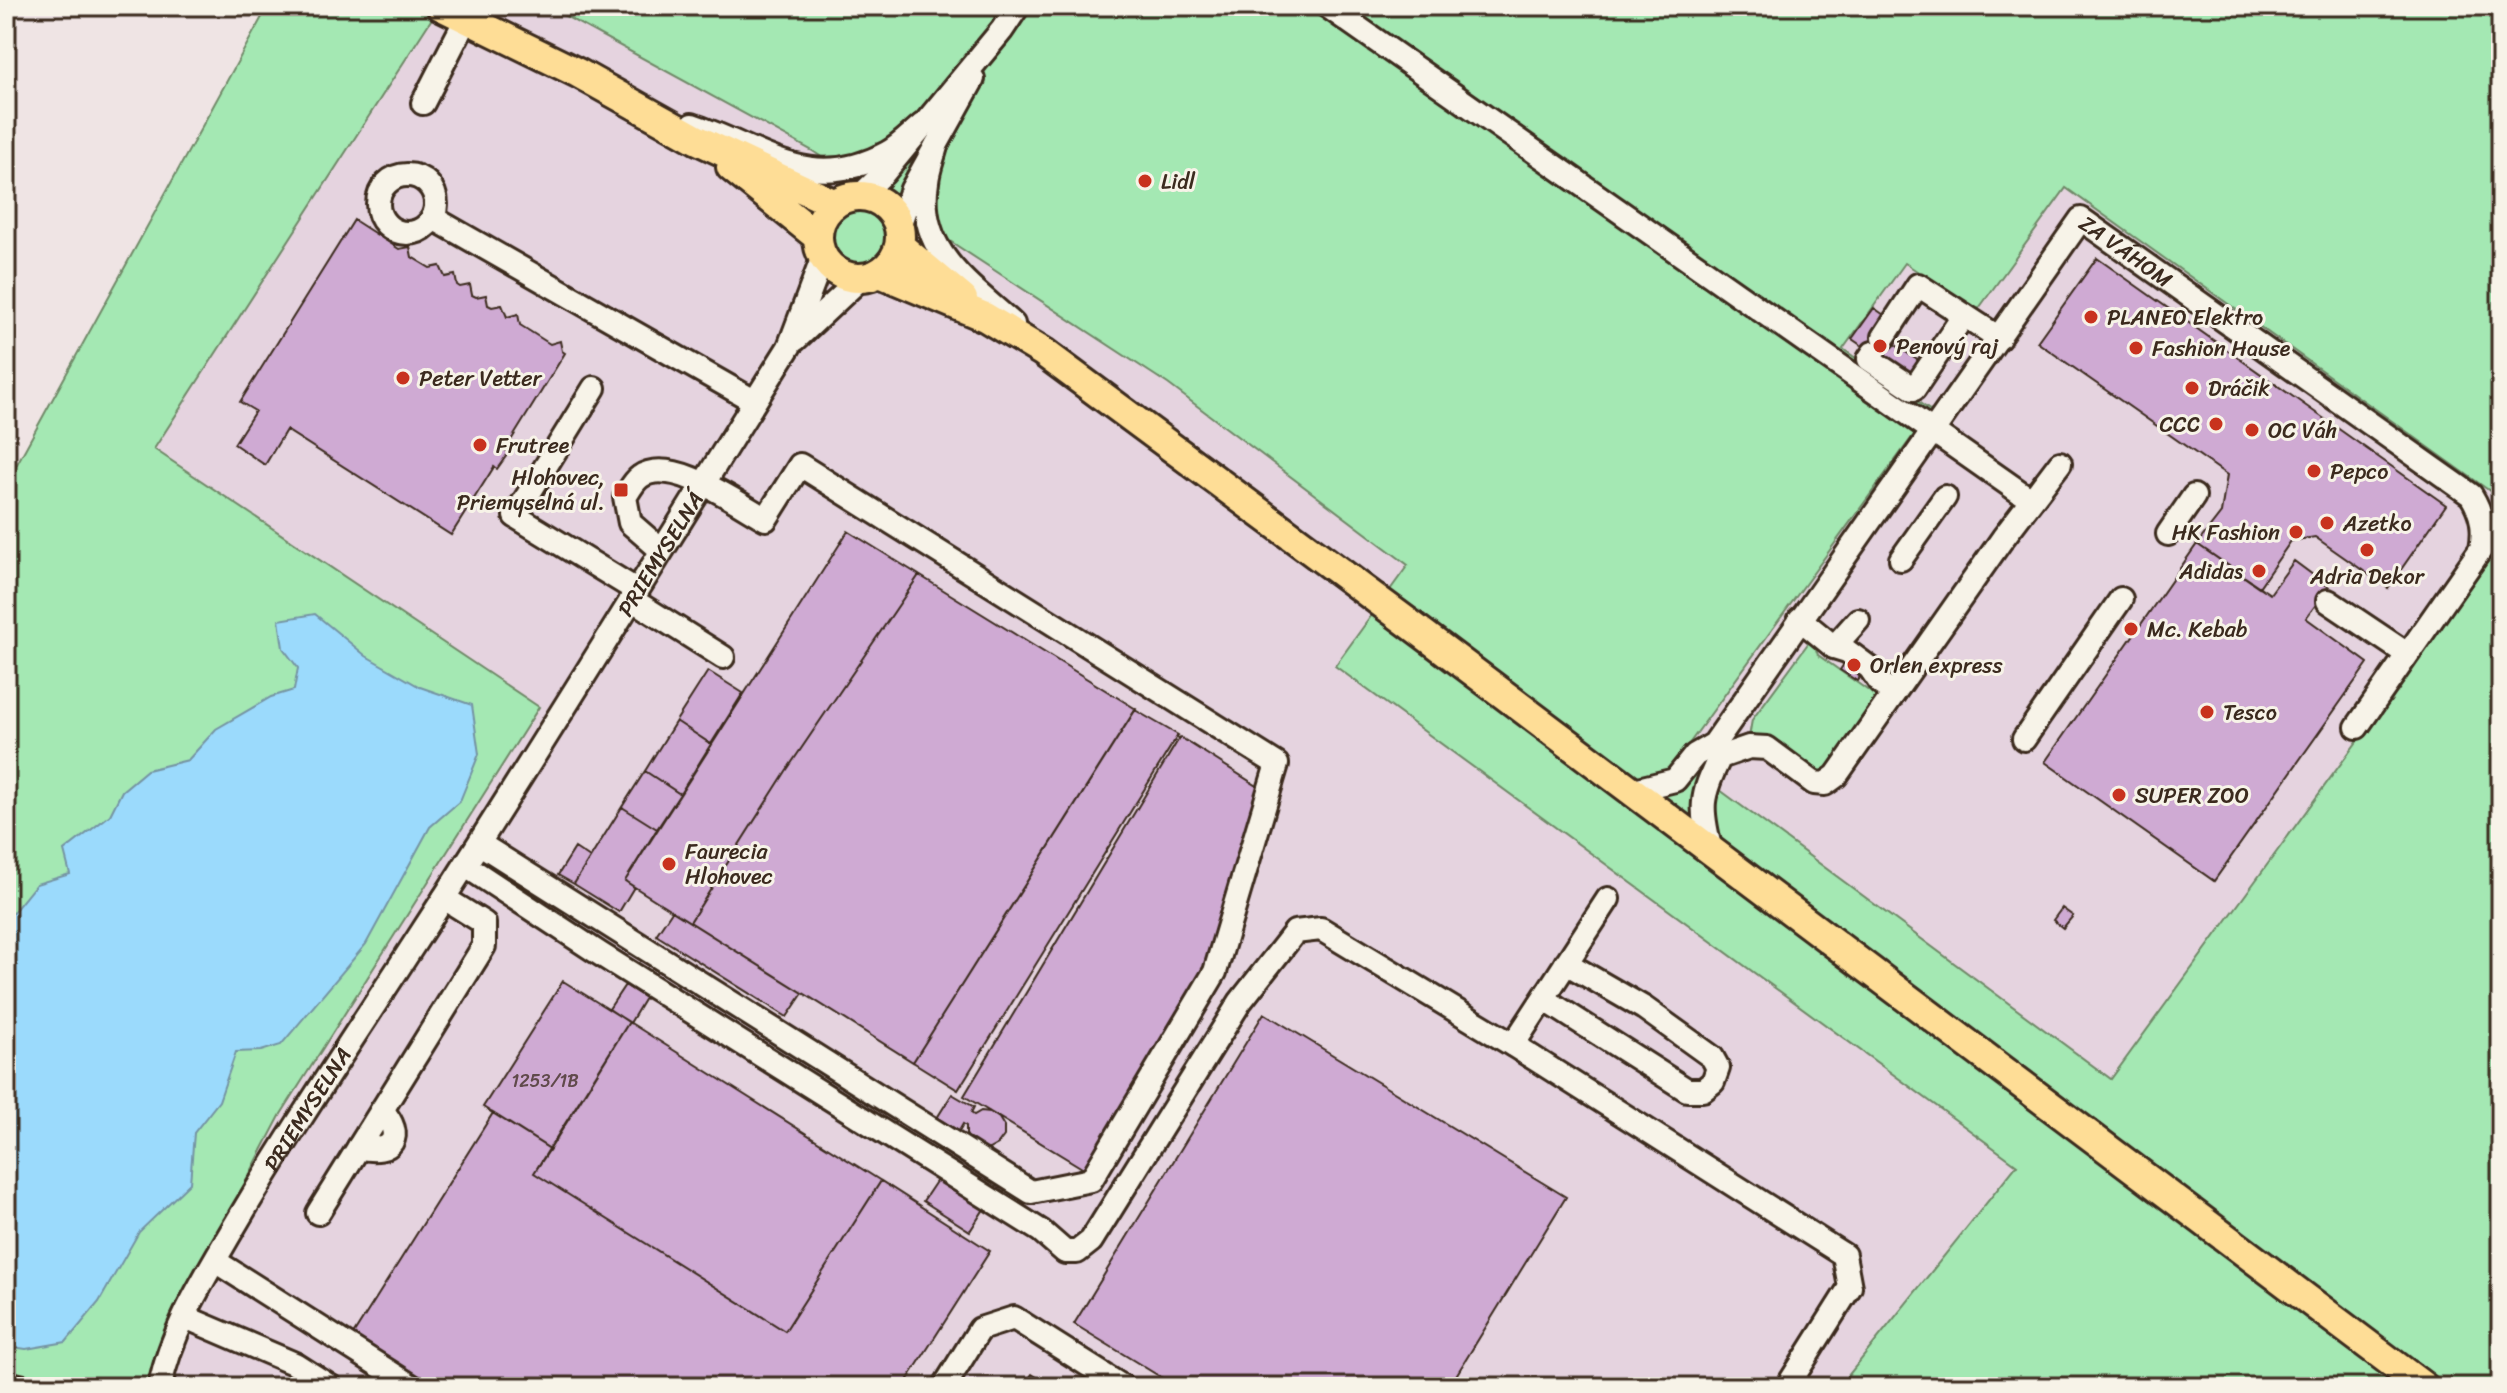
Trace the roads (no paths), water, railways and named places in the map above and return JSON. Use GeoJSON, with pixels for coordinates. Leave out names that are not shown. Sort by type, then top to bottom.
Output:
{"type":"FeatureCollection","features":[{"type":"Feature","properties":{"kind":"main road"},"geometry":{"type":"LineString","coordinates":[[441,6],[541,55],[696,139],[847,200],[873,199],[885,205],[894,214],[899,236],[891,263],[870,276]]}},
{"type":"Feature","properties":{"kind":"main road"},"geometry":{"type":"LineString","coordinates":[[696,139],[820,247],[829,265],[841,274],[870,276],[985,317],[1043,352],[1410,624],[2424,1387]]}},
{"type":"Feature","properties":{"kind":"main road"},"geometry":{"type":"LineString","coordinates":[[820,247],[823,218],[847,200]]}},
{"type":"Feature","properties":{"kind":"main road"},"geometry":{"type":"LineString","coordinates":[[899,236],[985,317]]}},
{"type":"Feature","properties":{"kind":"street"},"geometry":{"type":"LineString","coordinates":[[899,236],[912,189],[1018,6]]}},
{"type":"Feature","properties":{"kind":"street"},"geometry":{"type":"LineString","coordinates":[[1327,6],[2031,500]]}},
{"type":"Feature","properties":{"kind":"street"},"geometry":{"type":"LineString","coordinates":[[423,103],[466,19]]}},
{"type":"Feature","properties":{"kind":"street"},"geometry":{"type":"LineString","coordinates":[[847,200],[883,174],[1002,30]]}},
{"type":"Feature","properties":{"kind":"street"},"geometry":{"type":"LineString","coordinates":[[655,115],[727,137],[807,170],[832,171],[854,167],[890,152],[922,125]]}},
{"type":"Feature","properties":{"kind":"street"},"geometry":{"type":"LineString","coordinates":[[936,146],[925,208],[931,237],[944,261],[1043,352]]}},
{"type":"Feature","properties":{"kind":"street"},"geometry":{"type":"LineString","coordinates":[[433,218],[754,401]]}},
{"type":"Feature","properties":{"kind":"street","name":"ZA VÁHOM"},"geometry":{"type":"LineString","coordinates":[[1717,751],[1800,619],[2081,219],[2471,495],[2482,518],[2481,549],[2357,727]]}},
{"type":"Feature","properties":{"kind":"street","name":"PRIEMYSELNÁ"},"geometry":{"type":"LineString","coordinates":[[160,1387],[164,1364],[185,1317],[273,1161],[480,844],[789,347],[820,247]]}},
{"type":"Feature","properties":{"kind":"street","name":"PRIEMYSELNÁ"},"geometry":{"type":"LineString","coordinates":[[789,347],[870,276]]}},
{"type":"Feature","properties":{"kind":"street"},"geometry":{"type":"LineString","coordinates":[[1964,315],[1914,389],[1869,359],[1918,285],[1964,315],[1999,338]]}},
{"type":"Feature","properties":{"kind":"street"},"geometry":{"type":"LineString","coordinates":[[594,388],[515,516],[723,657]]}},
{"type":"Feature","properties":{"kind":"street"},"geometry":{"type":"LineString","coordinates":[[1630,791],[1675,780],[1695,755],[1749,747],[1767,748],[1814,783],[1825,784],[1836,776],[1887,688],[2060,463]]}},
{"type":"Feature","properties":{"kind":"street"},"geometry":{"type":"LineString","coordinates":[[480,844],[1031,1192],[1091,1180],[1215,972],[1277,764],[800,465],[766,519],[703,483],[658,469],[638,477],[625,497],[630,523],[661,550]]}},
{"type":"Feature","properties":{"kind":"street"},"geometry":{"type":"LineString","coordinates":[[2168,534],[2194,496]]}},
{"type":"Feature","properties":{"kind":"street"},"geometry":{"type":"LineString","coordinates":[[1901,559],[1945,497]]}},
{"type":"Feature","properties":{"kind":"street"},"geometry":{"type":"LineString","coordinates":[[2024,739],[2121,599]]}},
{"type":"Feature","properties":{"kind":"street"},"geometry":{"type":"LineString","coordinates":[[2328,601],[2407,654]]}},
{"type":"Feature","properties":{"kind":"street"},"geometry":{"type":"LineString","coordinates":[[1800,619],[1834,647],[1838,662],[1862,680],[1887,688]]}},
{"type":"Feature","properties":{"kind":"street"},"geometry":{"type":"LineString","coordinates":[[1834,647],[1858,620]]}},
{"type":"Feature","properties":{"kind":"street"},"geometry":{"type":"LineString","coordinates":[[1711,851],[1704,820],[1705,788],[1717,751]]}},
{"type":"Feature","properties":{"kind":"street"},"geometry":{"type":"LineString","coordinates":[[466,866],[1041,1231],[1065,1252],[1077,1252],[1091,1241],[1240,1002],[1295,932],[1321,929],[1513,1045],[1844,1255],[1850,1287],[1787,1387]]}},
{"type":"Feature","properties":{"kind":"street"},"geometry":{"type":"LineString","coordinates":[[318,1213],[359,1147],[384,1150],[392,1144],[393,1125],[382,1110],[484,946],[484,923],[444,898]]}},
{"type":"Feature","properties":{"kind":"street"},"geometry":{"type":"LineString","coordinates":[[1513,1045],[1608,899]]}},
{"type":"Feature","properties":{"kind":"street"},"geometry":{"type":"LineString","coordinates":[[1544,999],[1687,1090],[1703,1090],[1713,1082],[1718,1068],[1712,1057],[1644,1008],[1566,963]]}},
{"type":"Feature","properties":{"kind":"street"},"geometry":{"type":"LineString","coordinates":[[215,1261],[413,1387]]}},
{"type":"Feature","properties":{"kind":"street"},"geometry":{"type":"LineString","coordinates":[[185,1317],[295,1364],[331,1387]]}},
{"type":"Feature","properties":{"kind":"street"},"geometry":{"type":"LineString","coordinates":[[944,1387],[980,1329],[1014,1318],[1123,1387]]}},
{"type":"Feature","properties":{"kind":"street"},"geometry":{"type":"LineString","coordinates":[[6,1383],[23,1387]]}},
{"type":"Feature","properties":{"kind":"water"},"geometry":{"type":"Polygon","coordinates":[[[315,614],[366,656],[420,687],[472,705],[479,754],[460,801],[430,827],[366,944],[281,1045],[261,1051],[236,1052],[219,1101],[194,1133],[190,1183],[139,1232],[99,1302],[66,1342],[26,1349],[6,1346],[6,921],[36,884],[70,874],[64,851],[110,815],[122,791],[147,770],[188,760],[216,729],[271,697],[294,690],[298,668],[283,648],[279,620],[315,614]]]}},
{"type":"Feature","properties":{"kind":"place","name":"Lidl"},"geometry":{"type":"Point","coordinates":[1145,181]}},
{"type":"Feature","properties":{"kind":"place","name":"PLANEO Elektro"},"geometry":{"type":"Point","coordinates":[2091,317]}},
{"type":"Feature","properties":{"kind":"place","name":"Penový raj"},"geometry":{"type":"Point","coordinates":[1880,346]}},
{"type":"Feature","properties":{"kind":"place","name":"Fashion Hause"},"geometry":{"type":"Point","coordinates":[2136,348]}},
{"type":"Feature","properties":{"kind":"place","name":"Peter Vetter"},"geometry":{"type":"Point","coordinates":[403,378]}},
{"type":"Feature","properties":{"kind":"place","name":"Dráčik"},"geometry":{"type":"Point","coordinates":[2192,388]}},
{"type":"Feature","properties":{"kind":"place","name":"CCC"},"geometry":{"type":"Point","coordinates":[2216,424]}},
{"type":"Feature","properties":{"kind":"place","name":"OC Váh"},"geometry":{"type":"Point","coordinates":[2252,430]}},
{"type":"Feature","properties":{"kind":"place","name":"Frutree"},"geometry":{"type":"Point","coordinates":[480,445]}},
{"type":"Feature","properties":{"kind":"place","name":"Pepco"},"geometry":{"type":"Point","coordinates":[2314,471]}},
{"type":"Feature","properties":{"kind":"place","name":"Hlohovec, Priemyselná ul."},"geometry":{"type":"Point","coordinates":[621,490]}},
{"type":"Feature","properties":{"kind":"place","name":"Azetko"},"geometry":{"type":"Point","coordinates":[2327,523]}},
{"type":"Feature","properties":{"kind":"place","name":"HK Fashion"},"geometry":{"type":"Point","coordinates":[2296,532]}},
{"type":"Feature","properties":{"kind":"place","name":"Adria Dekor"},"geometry":{"type":"Point","coordinates":[2367,550]}},
{"type":"Feature","properties":{"kind":"place","name":"Adidas"},"geometry":{"type":"Point","coordinates":[2259,571]}},
{"type":"Feature","properties":{"kind":"place","name":"Mc. Kebab"},"geometry":{"type":"Point","coordinates":[2131,629]}},
{"type":"Feature","properties":{"kind":"place","name":"Orlen express"},"geometry":{"type":"Point","coordinates":[1854,665]}},
{"type":"Feature","properties":{"kind":"place","name":"Tesco"},"geometry":{"type":"Point","coordinates":[2207,712]}},
{"type":"Feature","properties":{"kind":"place","name":"SUPER ZOO"},"geometry":{"type":"Point","coordinates":[2119,795]}},
{"type":"Feature","properties":{"kind":"place","name":"Faurecia Hlohovec"},"geometry":{"type":"Point","coordinates":[669,864]}}]}
